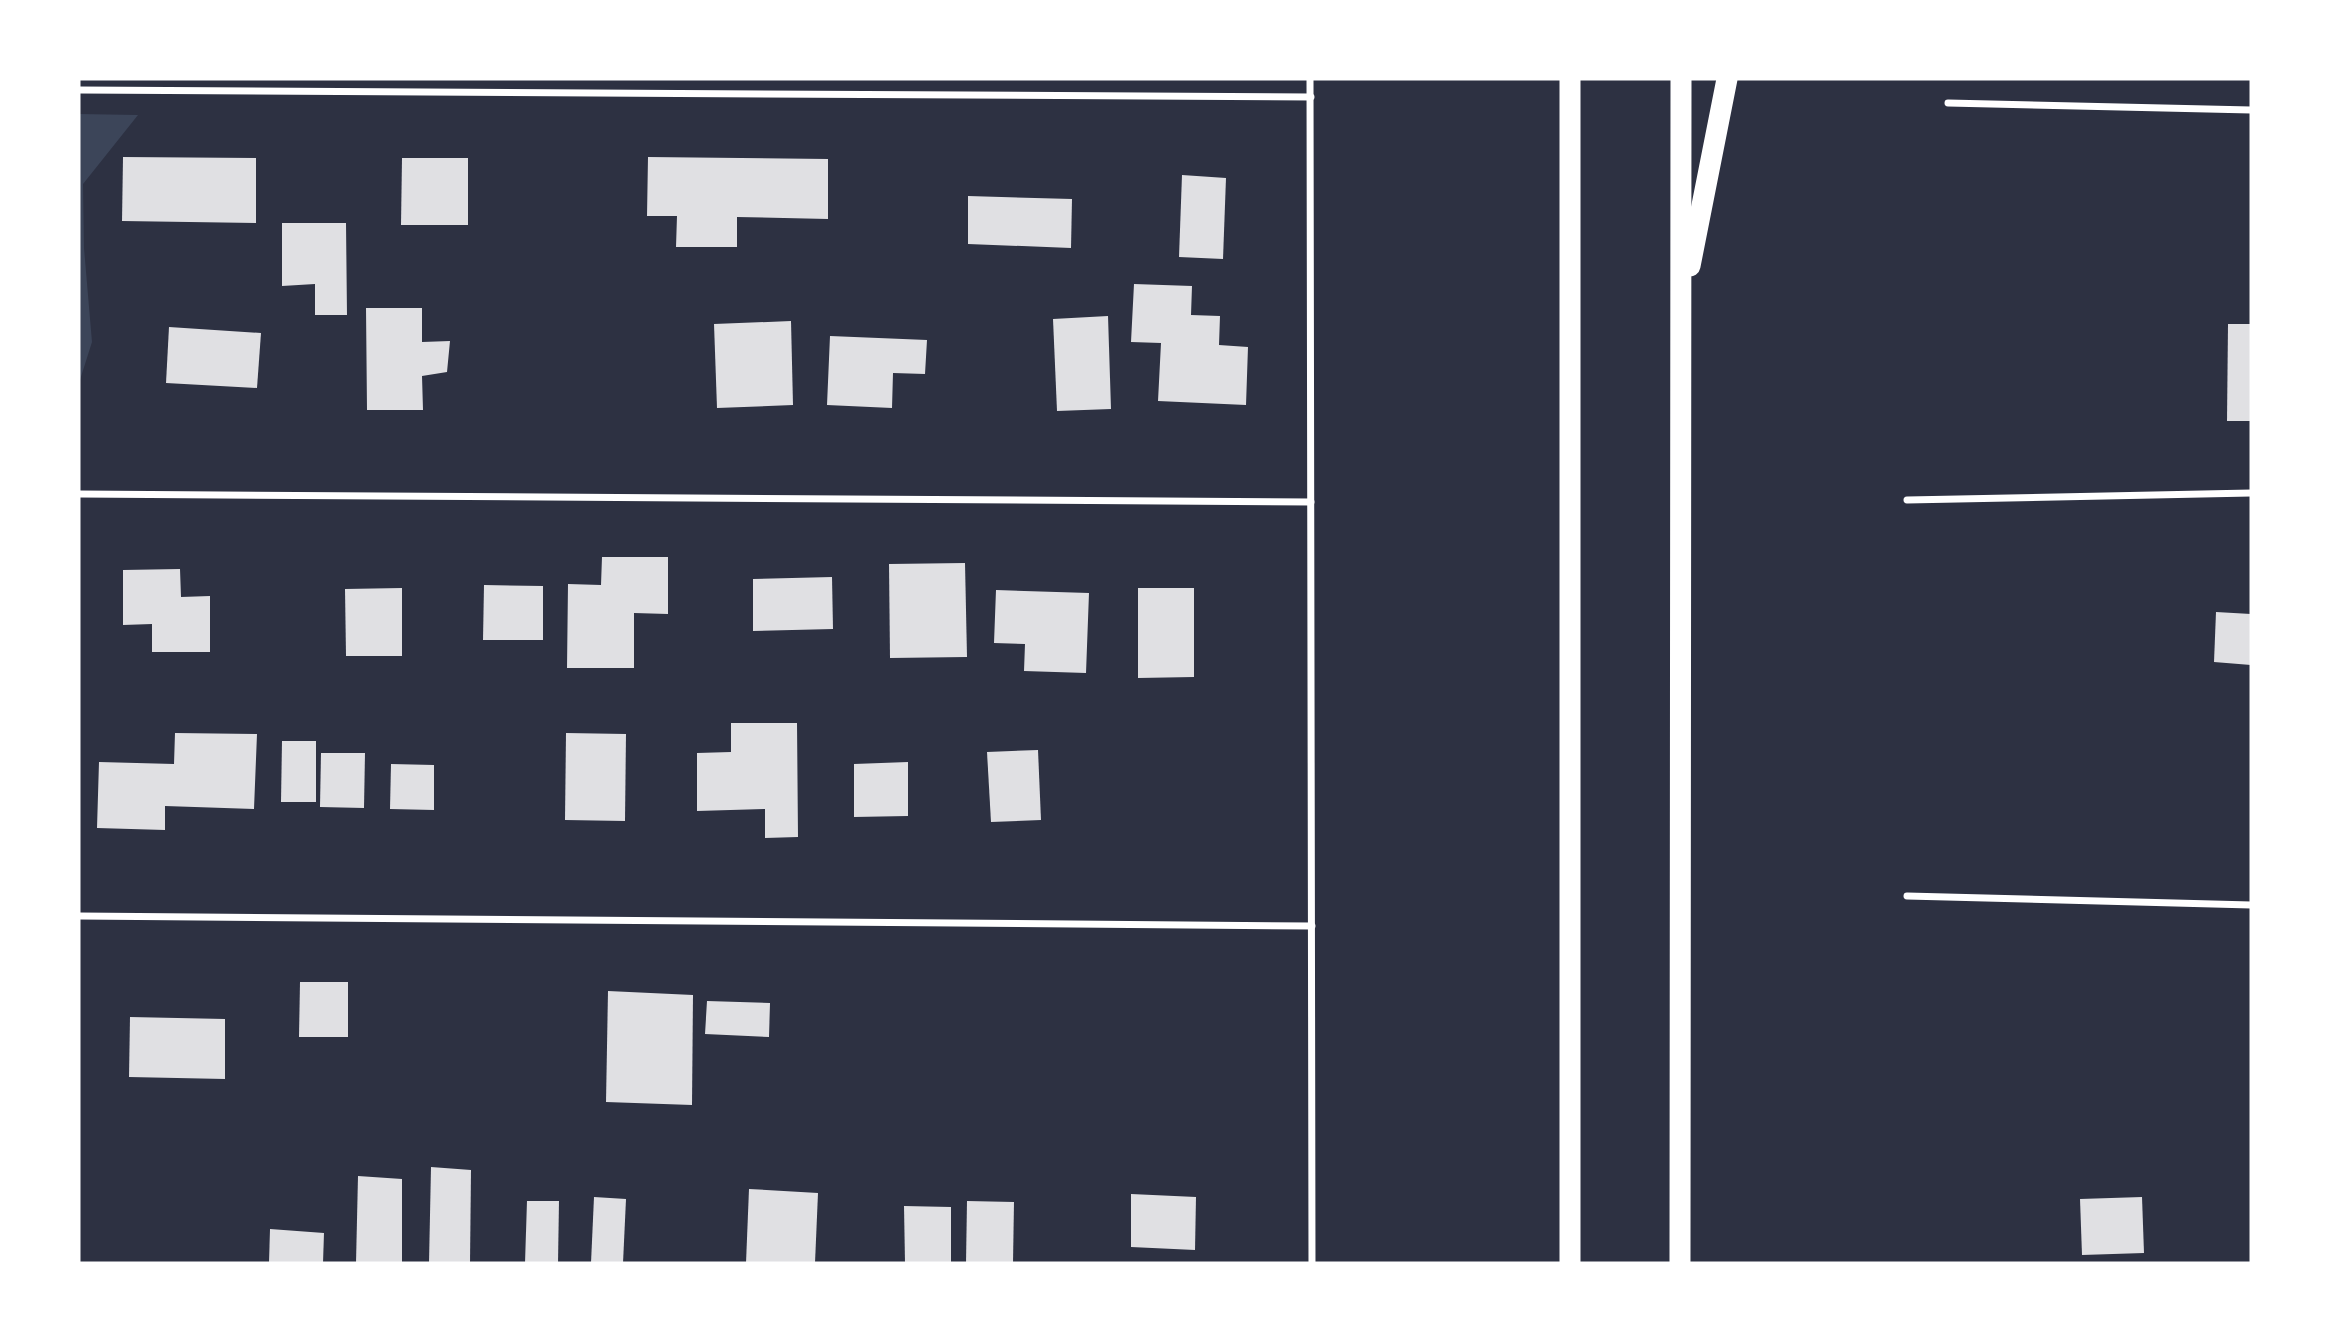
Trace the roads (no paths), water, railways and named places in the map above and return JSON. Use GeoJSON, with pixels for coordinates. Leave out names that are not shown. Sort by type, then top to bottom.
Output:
{"type":"FeatureCollection","features":[{"type":"Feature","properties":{"kind":"highway"},"geometry":{"type":"LineString","coordinates":[[1680,1263],[1681,79]]}},
{"type":"Feature","properties":{"kind":"highway"},"geometry":{"type":"LineString","coordinates":[[1681,313],[1727,79]]}},
{"type":"Feature","properties":{"kind":"highway"},"geometry":{"type":"LineString","coordinates":[[1569,82],[1570,1263]]}},
{"type":"Feature","properties":{"kind":"street"},"geometry":{"type":"LineString","coordinates":[[1310,79],[1312,1263]]}},
{"type":"Feature","properties":{"kind":"street"},"geometry":{"type":"LineString","coordinates":[[79,90],[1311,97]]}},
{"type":"Feature","properties":{"kind":"street"},"geometry":{"type":"LineString","coordinates":[[1948,103],[2251,110]]}},
{"type":"Feature","properties":{"kind":"street"},"geometry":{"type":"LineString","coordinates":[[1907,500],[2251,493]]}},
{"type":"Feature","properties":{"kind":"street"},"geometry":{"type":"LineString","coordinates":[[79,494],[1311,502]]}},
{"type":"Feature","properties":{"kind":"street"},"geometry":{"type":"LineString","coordinates":[[1907,896],[2251,905]]}},
{"type":"Feature","properties":{"kind":"street"},"geometry":{"type":"LineString","coordinates":[[79,916],[1312,926]]}}]}
